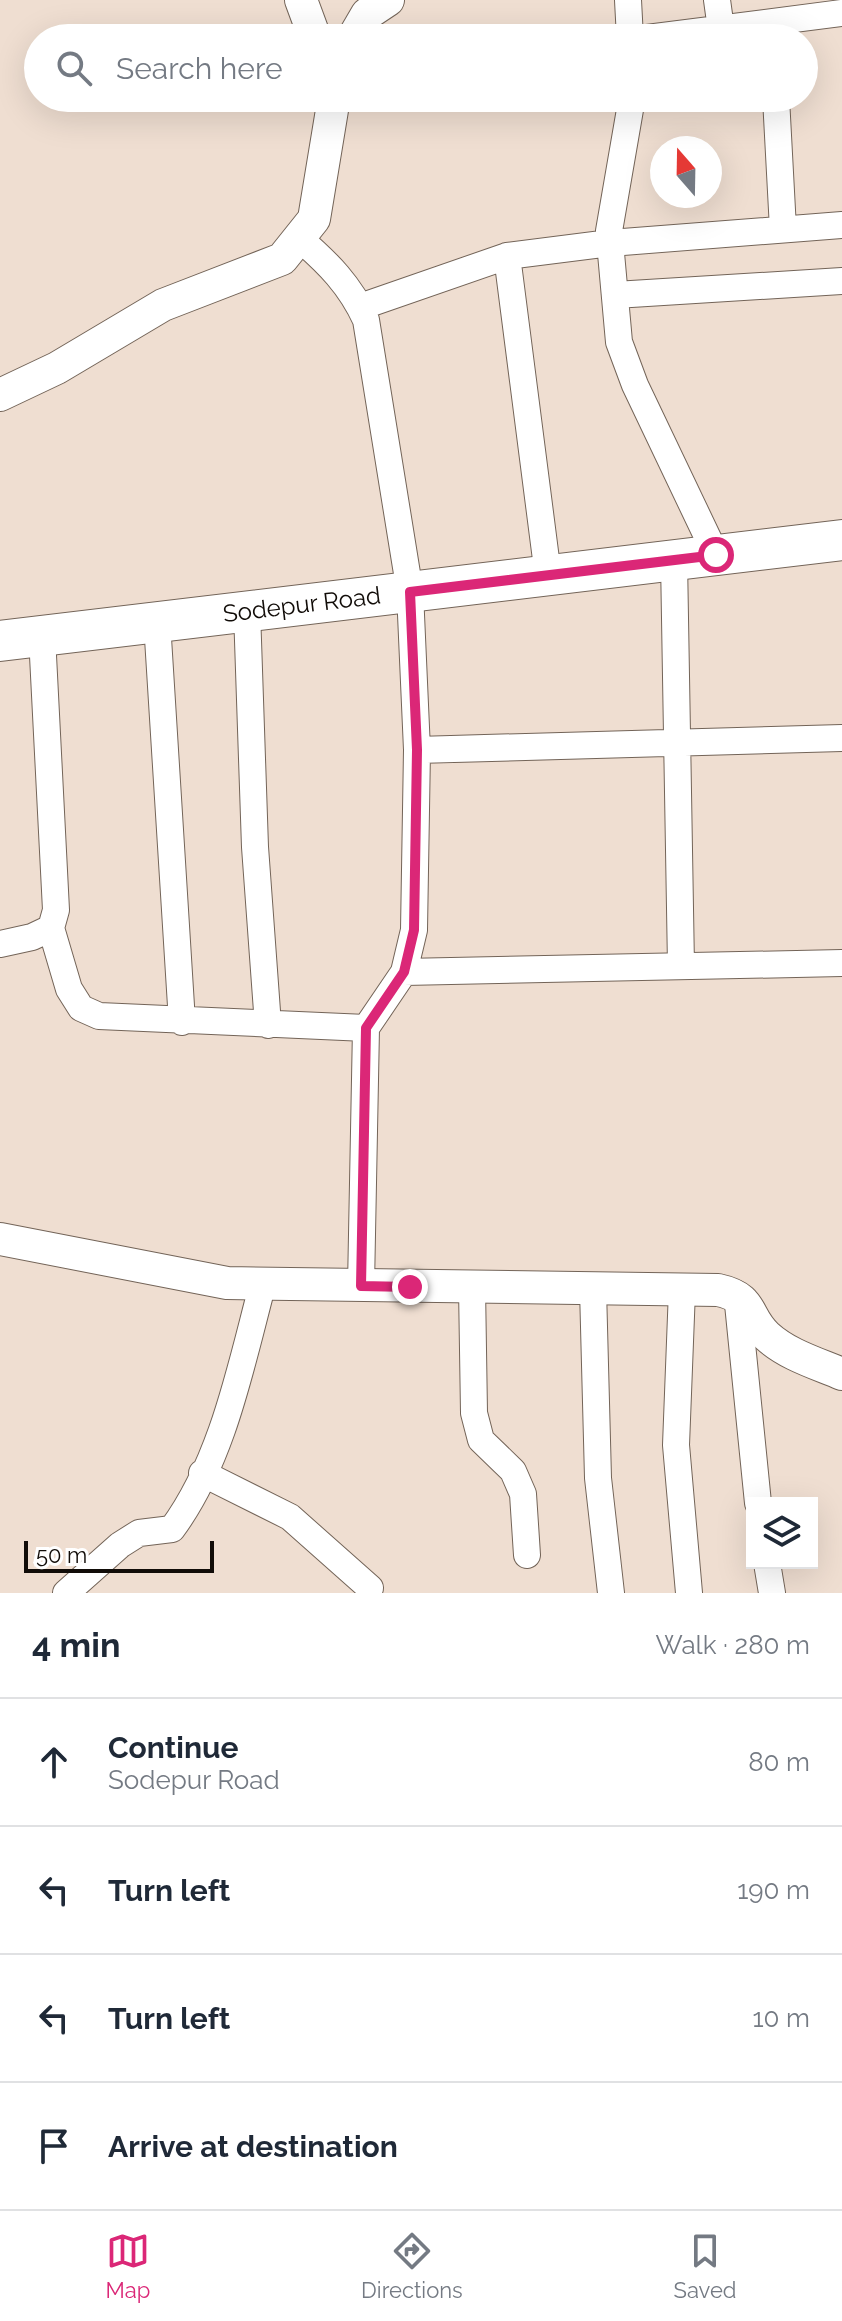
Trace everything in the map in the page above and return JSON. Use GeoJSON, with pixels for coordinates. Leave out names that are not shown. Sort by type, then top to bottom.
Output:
{"type":"FeatureCollection","features":[{"type":"Feature","properties":{"kind":"main road","name":"Sodepur Road"},"geometry":{"type":"LineString","coordinates":[[0,641],[842,540]]}},
{"type":"Feature","properties":{"kind":"street"},"geometry":{"type":"LineString","coordinates":[[301,0],[310,24]]}},
{"type":"Feature","properties":{"kind":"street"},"geometry":{"type":"LineString","coordinates":[[361,24],[367,14],[388,0]]}},
{"type":"Feature","properties":{"kind":"street"},"geometry":{"type":"LineString","coordinates":[[628,0],[629,24]]}},
{"type":"Feature","properties":{"kind":"street"},"geometry":{"type":"LineString","coordinates":[[717,0],[720,24]]}},
{"type":"Feature","properties":{"kind":"street"},"geometry":{"type":"LineString","coordinates":[[797,24],[842,13]]}},
{"type":"Feature","properties":{"kind":"street"},"geometry":{"type":"LineString","coordinates":[[0,395],[57,368],[163,305],[282,259],[314,219],[332,112]]}},
{"type":"Feature","properties":{"kind":"street"},"geometry":{"type":"LineString","coordinates":[[630,112],[610,243],[619,342],[635,385],[716,555]]}},
{"type":"Feature","properties":{"kind":"street"},"geometry":{"type":"LineString","coordinates":[[777,112],[783,229]]}},
{"type":"Feature","properties":{"kind":"street"},"geometry":{"type":"LineString","coordinates":[[360,307],[507,256],[610,243],[842,225]]}},
{"type":"Feature","properties":{"kind":"street"},"geometry":{"type":"LineString","coordinates":[[299,238],[334,268],[360,307],[375,364],[410,592],[417,750],[414,930],[404,972],[366,1040],[361,1286]]}},
{"type":"Feature","properties":{"kind":"street"},"geometry":{"type":"LineString","coordinates":[[507,256],[548,575]]}},
{"type":"Feature","properties":{"kind":"street"},"geometry":{"type":"LineString","coordinates":[[615,295],[842,281]]}},
{"type":"Feature","properties":{"kind":"street"},"geometry":{"type":"LineString","coordinates":[[674,560],[681,966]]}},
{"type":"Feature","properties":{"kind":"street"},"geometry":{"type":"LineString","coordinates":[[247,611],[255,847],[268,1025]]}},
{"type":"Feature","properties":{"kind":"street"},"geometry":{"type":"LineString","coordinates":[[157,622],[182,1022]]}},
{"type":"Feature","properties":{"kind":"street"},"geometry":{"type":"LineString","coordinates":[[42,636],[57,884],[56,910],[51,928],[69,989],[81,1008],[99,1016],[268,1025],[366,1040]]}},
{"type":"Feature","properties":{"kind":"street"},"geometry":{"type":"LineString","coordinates":[[417,750],[842,738]]}},
{"type":"Feature","properties":{"kind":"street"},"geometry":{"type":"LineString","coordinates":[[0,944],[32,937],[51,928]]}},
{"type":"Feature","properties":{"kind":"street"},"geometry":{"type":"LineString","coordinates":[[404,972],[842,963]]}},
{"type":"Feature","properties":{"kind":"street"},"geometry":{"type":"LineString","coordinates":[[0,1239],[227,1283],[718,1290],[737,1294],[750,1308],[764,1333],[785,1350],[842,1374]]}},
{"type":"Feature","properties":{"kind":"street"},"geometry":{"type":"LineString","coordinates":[[66,1593],[129,1539],[139,1533],[172,1529],[184,1512],[238,1378],[263,1283]]}},
{"type":"Feature","properties":{"kind":"street"},"geometry":{"type":"LineString","coordinates":[[472,1287],[474,1413],[481,1440],[513,1471],[523,1494],[527,1555]]}},
{"type":"Feature","properties":{"kind":"street"},"geometry":{"type":"LineString","coordinates":[[593,1289],[598,1478],[611,1593]]}},
{"type":"Feature","properties":{"kind":"street"},"geometry":{"type":"LineString","coordinates":[[682,1290],[676,1445],[689,1593]]}},
{"type":"Feature","properties":{"kind":"street"},"geometry":{"type":"LineString","coordinates":[[737,1294],[757,1497]]}},
{"type":"Feature","properties":{"kind":"street"},"geometry":{"type":"LineString","coordinates":[[202,1473],[290,1517],[370,1588]]}},
{"type":"Feature","properties":{"kind":"street"},"geometry":{"type":"LineString","coordinates":[[768,1569],[772,1593]]}},
{"type":"Feature","properties":{"kind":"route"},"geometry":{"type":"LineString","coordinates":[[410,1287],[361,1286],[366,1028],[404,972],[414,930],[417,750],[410,592],[716,555]]}}]}
